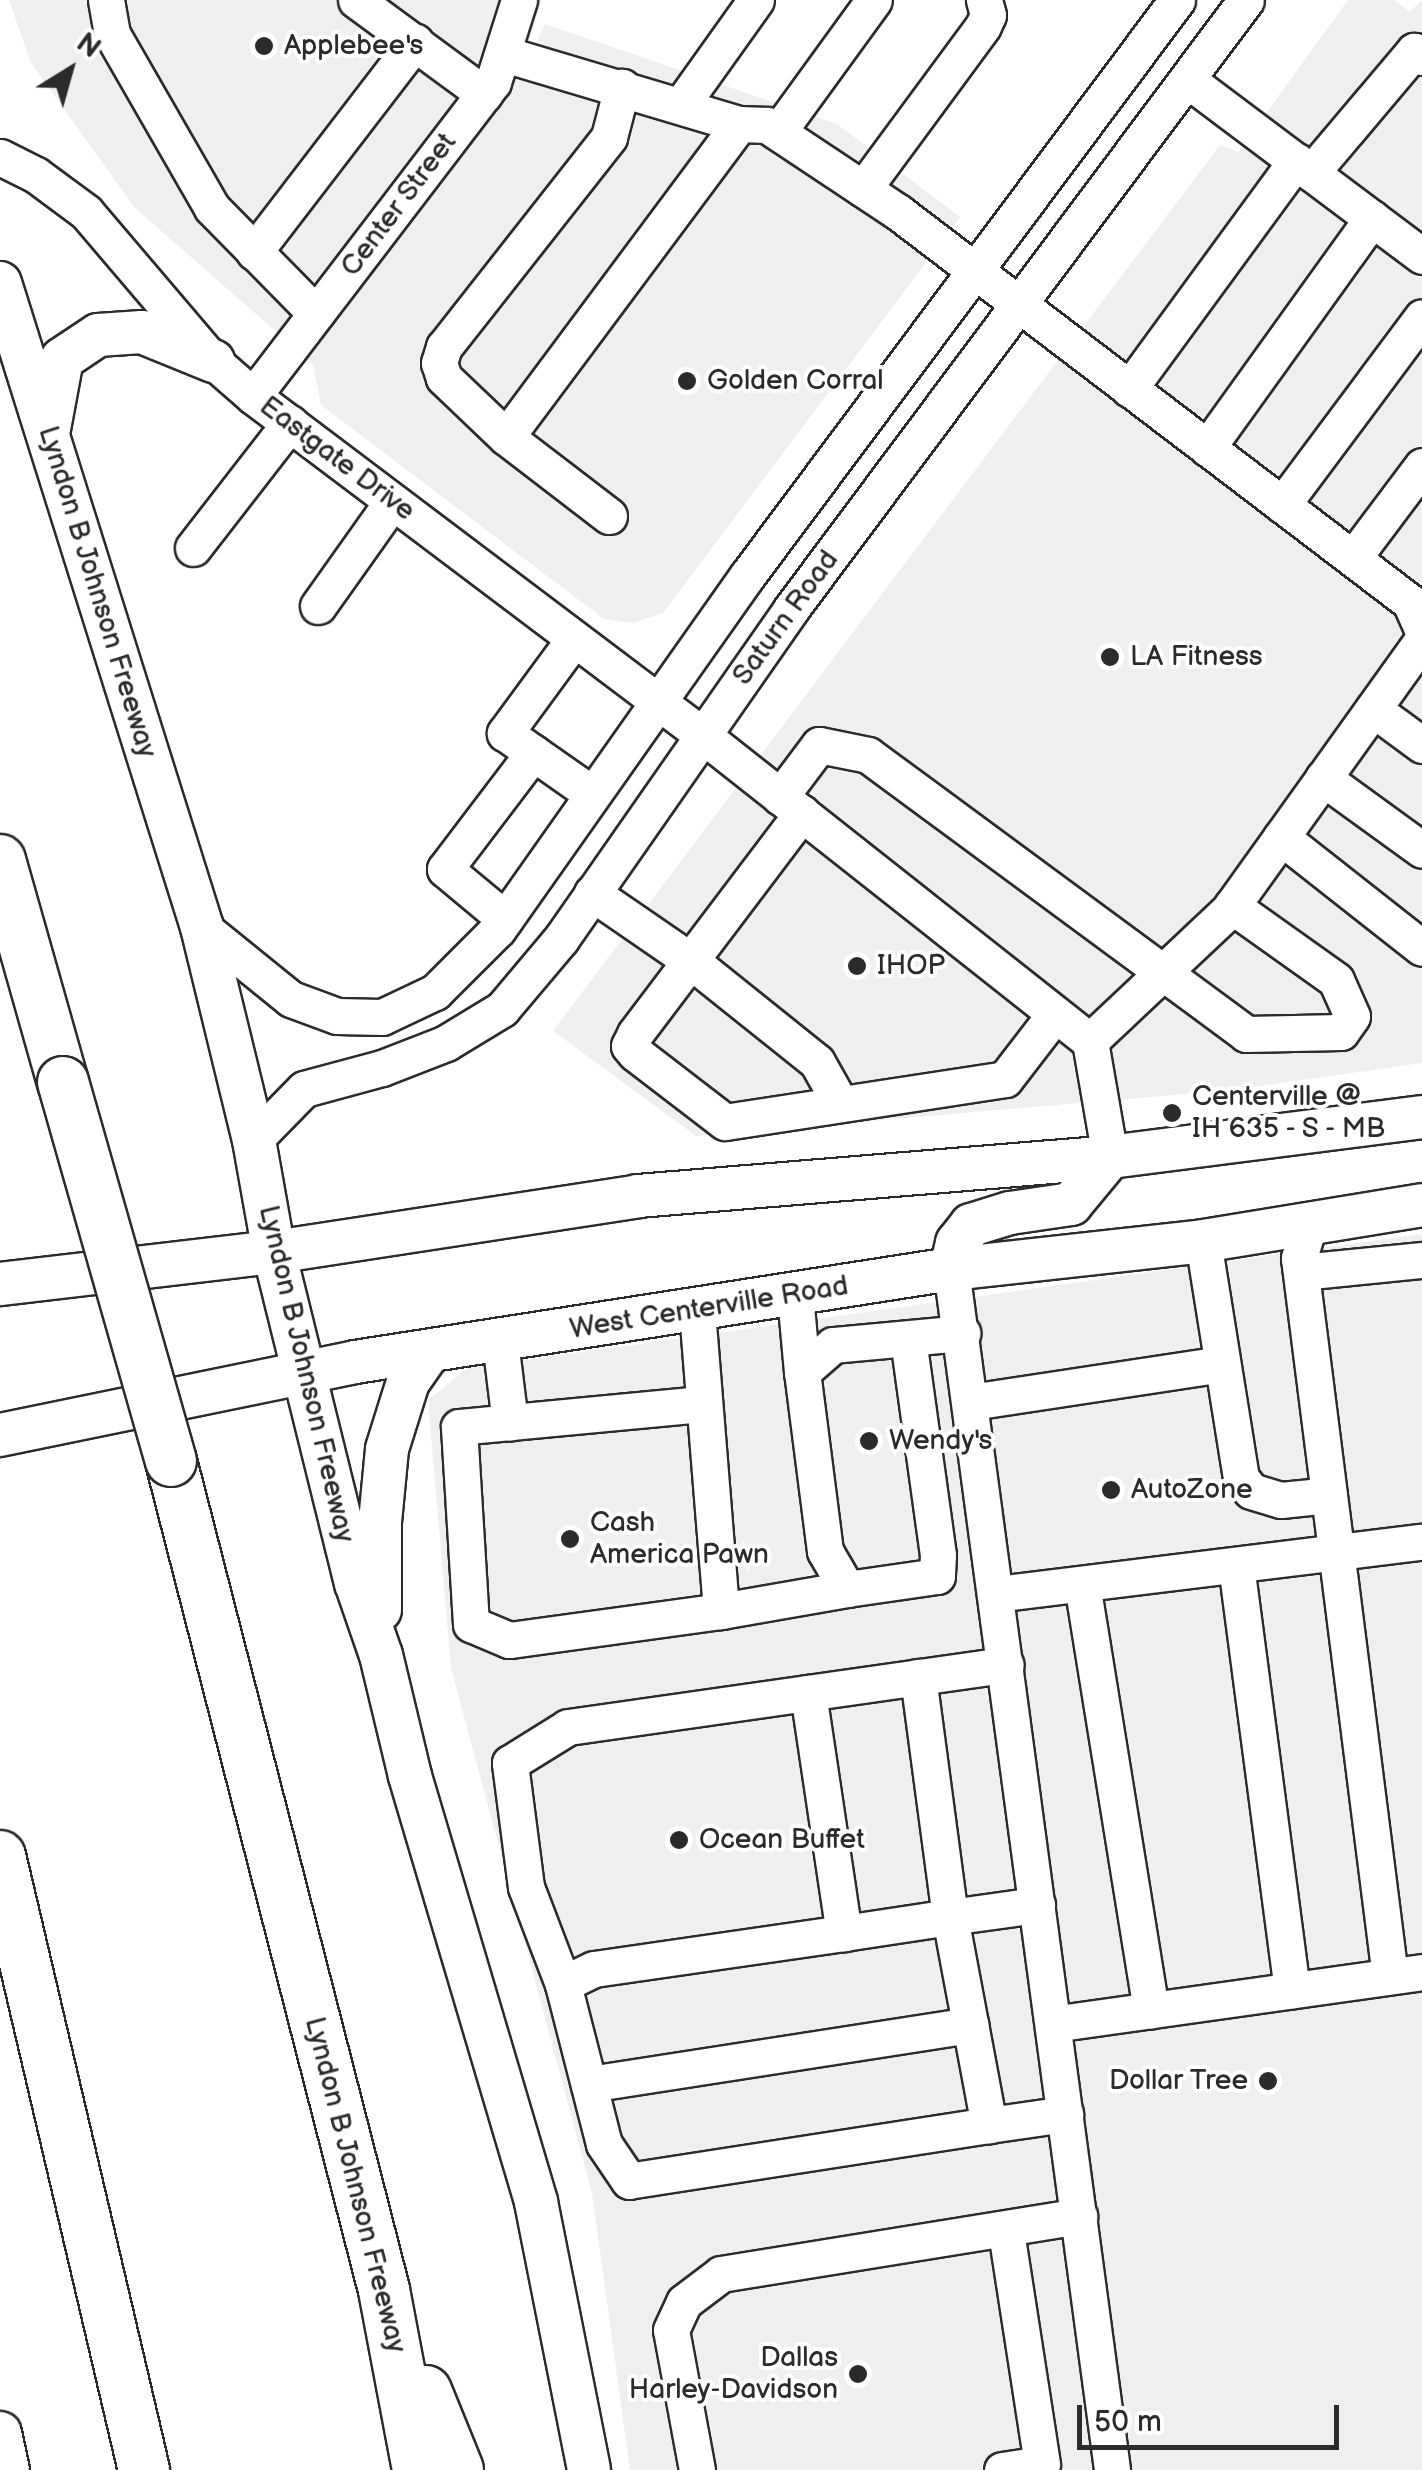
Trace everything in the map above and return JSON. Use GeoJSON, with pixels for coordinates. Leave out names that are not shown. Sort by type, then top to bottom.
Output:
{"type":"FeatureCollection","features":[{"type":"Feature","properties":{"kind":"highway","name":"Lyndon B Johnson Freeway"},"geometry":{"type":"LineString","coordinates":[[0,860],[171,1460],[384,2290],[418,2470]]}},
{"type":"Feature","properties":{"kind":"highway"},"geometry":{"type":"LineString","coordinates":[[0,1856],[144,2470]]}},
{"type":"Feature","properties":{"kind":"highway"},"geometry":{"type":"LineString","coordinates":[[384,2290],[458,2470]]}},
{"type":"Feature","properties":{"kind":"main road","name":"Lyndon B Johnson Freeway"},"geometry":{"type":"LineString","coordinates":[[0,283],[202,926],[254,1140],[274,1252],[356,1583],[381,1655],[410,1776],[536,2202],[589,2470]]}},
{"type":"Feature","properties":{"kind":"main road"},"geometry":{"type":"LineString","coordinates":[[48,434],[62,359],[98,335],[142,332],[213,362]]}},
{"type":"Feature","properties":{"kind":"main road"},"geometry":{"type":"LineString","coordinates":[[0,1284],[274,1252],[638,1196],[1110,1158],[1422,1117]]}},
{"type":"Feature","properties":{"kind":"main road"},"geometry":{"type":"LineString","coordinates":[[950,1269],[956,1242],[972,1225],[1010,1213],[1070,1204],[1110,1158]]}},
{"type":"Feature","properties":{"kind":"main road","name":"West Centerville Road"},"geometry":{"type":"LineString","coordinates":[[0,1435],[306,1370],[697,1312],[950,1269],[1203,1241],[1422,1204]]}},
{"type":"Feature","properties":{"kind":"main road"},"geometry":{"type":"LineString","coordinates":[[381,1655],[380,1522],[387,1449],[408,1382],[428,1353]]}},
{"type":"Feature","properties":{"kind":"main road"},"geometry":{"type":"LineString","coordinates":[[0,2433],[8,2470]]}},
{"type":"Feature","properties":{"kind":"street"},"geometry":{"type":"LineString","coordinates":[[106,0],[112,34],[212,208],[316,314]]}},
{"type":"Feature","properties":{"kind":"street"},"geometry":{"type":"LineString","coordinates":[[356,0],[484,94]]}},
{"type":"Feature","properties":{"kind":"street","name":"Center Street"},"geometry":{"type":"LineString","coordinates":[[253,396],[484,94],[504,54],[519,0]]}},
{"type":"Feature","properties":{"kind":"street"},"geometry":{"type":"LineString","coordinates":[[681,104],[756,0]]}},
{"type":"Feature","properties":{"kind":"street"},"geometry":{"type":"LineString","coordinates":[[778,132],[874,0]]}},
{"type":"Feature","properties":{"kind":"street"},"geometry":{"type":"LineString","coordinates":[[863,188],[983,26],[988,16],[984,0]]}},
{"type":"Feature","properties":{"kind":"street","name":"Saturn Road"},"geometry":{"type":"LineString","coordinates":[[202,926],[291,999],[338,1016],[382,1017],[435,992],[505,919],[658,702],[1176,0]]}},
{"type":"Feature","properties":{"kind":"street","name":"Saturn Road"},"geometry":{"type":"LineString","coordinates":[[254,1140],[304,1088],[382,1068],[446,1044],[502,1009],[561,939],[701,734],[1246,0]]}},
{"type":"Feature","properties":{"kind":"street"},"geometry":{"type":"LineString","coordinates":[[254,252],[415,42]]}},
{"type":"Feature","properties":{"kind":"street"},"geometry":{"type":"LineString","coordinates":[[1129,389],[1304,167],[1414,51],[1422,57]]}},
{"type":"Feature","properties":{"kind":"street"},"geometry":{"type":"LineString","coordinates":[[504,54],[740,124],[767,125],[863,188],[975,270],[1353,558],[1410,602],[1422,629]]}},
{"type":"Feature","properties":{"kind":"street"},"geometry":{"type":"LineString","coordinates":[[1189,81],[1422,256]]}},
{"type":"Feature","properties":{"kind":"street"},"geometry":{"type":"LineString","coordinates":[[609,516],[506,437],[444,378],[439,363],[444,347],[609,137],[622,87]]}},
{"type":"Feature","properties":{"kind":"street"},"geometry":{"type":"LineString","coordinates":[[506,437],[740,124]]}},
{"type":"Feature","properties":{"kind":"street","name":"Eastgate Drive"},"geometry":{"type":"LineString","coordinates":[[0,157],[36,175],[86,212],[213,362],[253,396],[701,734],[1090,1041]]}},
{"type":"Feature","properties":{"kind":"street"},"geometry":{"type":"LineString","coordinates":[[1207,448],[1372,218]]}},
{"type":"Feature","properties":{"kind":"street"},"geometry":{"type":"LineString","coordinates":[[1282,505],[1422,317]]}},
{"type":"Feature","properties":{"kind":"street"},"geometry":{"type":"LineString","coordinates":[[194,548],[290,424]]}},
{"type":"Feature","properties":{"kind":"street"},"geometry":{"type":"LineString","coordinates":[[1353,558],[1422,466]]}},
{"type":"Feature","properties":{"kind":"street"},"geometry":{"type":"LineString","coordinates":[[318,606],[392,502]]}},
{"type":"Feature","properties":{"kind":"street"},"geometry":{"type":"LineString","coordinates":[[574,639],[505,733],[592,794]]}},
{"type":"Feature","properties":{"kind":"street"},"geometry":{"type":"LineString","coordinates":[[1110,1158],[1090,1041],[1232,906],[1422,640]]}},
{"type":"Feature","properties":{"kind":"street"},"geometry":{"type":"LineString","coordinates":[[1373,709],[1422,745]]}},
{"type":"Feature","properties":{"kind":"street"},"geometry":{"type":"LineString","coordinates":[[1055,1014],[1005,1079],[725,1122],[629,1046],[691,961],[791,805],[819,746],[868,755],[1246,1034],[1341,1032],[1352,1016],[1336,980],[1232,906]]}},
{"type":"Feature","properties":{"kind":"street"},"geometry":{"type":"LineString","coordinates":[[505,919],[445,869],[533,752]]}},
{"type":"Feature","properties":{"kind":"street"},"geometry":{"type":"LineString","coordinates":[[1323,778],[1422,850]]}},
{"type":"Feature","properties":{"kind":"street"},"geometry":{"type":"LineString","coordinates":[[1281,838],[1422,948]]}},
{"type":"Feature","properties":{"kind":"street"},"geometry":{"type":"LineString","coordinates":[[592,893],[691,961],[816,1062],[840,1103]]}},
{"type":"Feature","properties":{"kind":"street"},"geometry":{"type":"LineString","coordinates":[[1053,2024],[1406,1974],[1336,1553],[1299,1258],[1310,1222]]}},
{"type":"Feature","properties":{"kind":"street"},"geometry":{"type":"LineString","coordinates":[[1203,1241],[1241,1478],[1251,1491],[1281,1500],[1329,1494]]}},
{"type":"Feature","properties":{"kind":"street"},"geometry":{"type":"LineString","coordinates":[[1301,1272],[1422,1260]]}},
{"type":"Feature","properties":{"kind":"street"},"geometry":{"type":"LineString","coordinates":[[950,1269],[970,1392],[1112,2470]]}},
{"type":"Feature","properties":{"kind":"street"},"geometry":{"type":"LineString","coordinates":[[795,1295],[825,1551],[847,1589]]}},
{"type":"Feature","properties":{"kind":"street"},"geometry":{"type":"LineString","coordinates":[[697,1312],[721,1610]]}},
{"type":"Feature","properties":{"kind":"street"},"geometry":{"type":"LineString","coordinates":[[802,1372],[833,1345],[962,1333]]}},
{"type":"Feature","properties":{"kind":"street"},"geometry":{"type":"LineString","coordinates":[[908,1338],[938,1554],[936,1576]]}},
{"type":"Feature","properties":{"kind":"street"},"geometry":{"type":"LineString","coordinates":[[500,1341],[510,1422]]}},
{"type":"Feature","properties":{"kind":"street"},"geometry":{"type":"LineString","coordinates":[[915,1388],[970,1392],[1222,1364]]}},
{"type":"Feature","properties":{"kind":"street"},"geometry":{"type":"LineString","coordinates":[[704,1404],[459,1428],[471,1624],[509,1640],[936,1576],[995,1584],[1082,1584],[1336,1553],[1421,1550]]}},
{"type":"Feature","properties":{"kind":"street"},"geometry":{"type":"LineString","coordinates":[[1236,1565],[1292,1990]]}},
{"type":"Feature","properties":{"kind":"street"},"geometry":{"type":"LineString","coordinates":[[1082,1584],[1151,2010]]}},
{"type":"Feature","properties":{"kind":"street"},"geometry":{"type":"LineString","coordinates":[[1006,1665],[568,1727],[510,1763],[526,1887],[563,1984],[604,2144],[629,2181],[1065,2114]]}},
{"type":"Feature","properties":{"kind":"street"},"geometry":{"type":"LineString","coordinates":[[918,1677],[950,1918],[989,2125]]}},
{"type":"Feature","properties":{"kind":"street"},"geometry":{"type":"LineString","coordinates":[[808,1693],[844,1933]]}},
{"type":"Feature","properties":{"kind":"street"},"geometry":{"type":"LineString","coordinates":[[563,1984],[594,1969],[1037,1905]]}},
{"type":"Feature","properties":{"kind":"street"},"geometry":{"type":"LineString","coordinates":[[589,2084],[970,2025]]}},
{"type":"Feature","properties":{"kind":"street"},"geometry":{"type":"LineString","coordinates":[[697,2470],[670,2330],[684,2302],[721,2274],[1006,2231],[1079,2216]]}},
{"type":"Feature","properties":{"kind":"street"},"geometry":{"type":"LineString","coordinates":[[1002,2470],[1042,2464],[1006,2231]]}},
{"type":"Feature","properties":{"kind":"shaded area"},"geometry":{"type":"Polygon","coordinates":[[[9,0],[542,0],[514,92],[545,24],[837,124],[960,217],[663,613],[633,623],[604,619],[321,405],[313,364],[135,208],[31,63],[9,0]]]}},
{"type":"Feature","properties":{"kind":"shaded area"},"geometry":{"type":"Polygon","coordinates":[[[1348,0],[1394,0],[1410,12],[1422,0],[1422,1063],[1231,1090],[696,1136],[553,1031],[1220,145],[1238,152],[1348,0]]]}},
{"type":"Feature","properties":{"kind":"shaded area"},"geometry":{"type":"Polygon","coordinates":[[[1422,1234],[1422,2470],[630,2470],[592,2193],[451,1668],[428,1400],[468,1368],[1422,1234]]]}},
{"type":"Feature","properties":{"kind":"place","name":"Applebee's"},"geometry":{"type":"Point","coordinates":[264,46]}},
{"type":"Feature","properties":{"kind":"place","name":"Golden Corral"},"geometry":{"type":"Point","coordinates":[687,381]}},
{"type":"Feature","properties":{"kind":"place","name":"LA Fitness"},"geometry":{"type":"Point","coordinates":[1110,657]}},
{"type":"Feature","properties":{"kind":"place","name":"IHOP"},"geometry":{"type":"Point","coordinates":[857,966]}},
{"type":"Feature","properties":{"kind":"place","name":"Centerville @ IH 635 - S - MB"},"geometry":{"type":"Point","coordinates":[1172,1113]}},
{"type":"Feature","properties":{"kind":"place","name":"Wendy's"},"geometry":{"type":"Point","coordinates":[869,1441]}},
{"type":"Feature","properties":{"kind":"place","name":"AutoZone"},"geometry":{"type":"Point","coordinates":[1111,1490]}},
{"type":"Feature","properties":{"kind":"place","name":"Cash America Pawn"},"geometry":{"type":"Point","coordinates":[570,1539]}},
{"type":"Feature","properties":{"kind":"place","name":"Ocean Buffet"},"geometry":{"type":"Point","coordinates":[679,1840]}},
{"type":"Feature","properties":{"kind":"place","name":"Dollar Tree"},"geometry":{"type":"Point","coordinates":[1268,2081]}},
{"type":"Feature","properties":{"kind":"place","name":"Dallas Harley-Davidson"},"geometry":{"type":"Point","coordinates":[858,2374]}}]}
